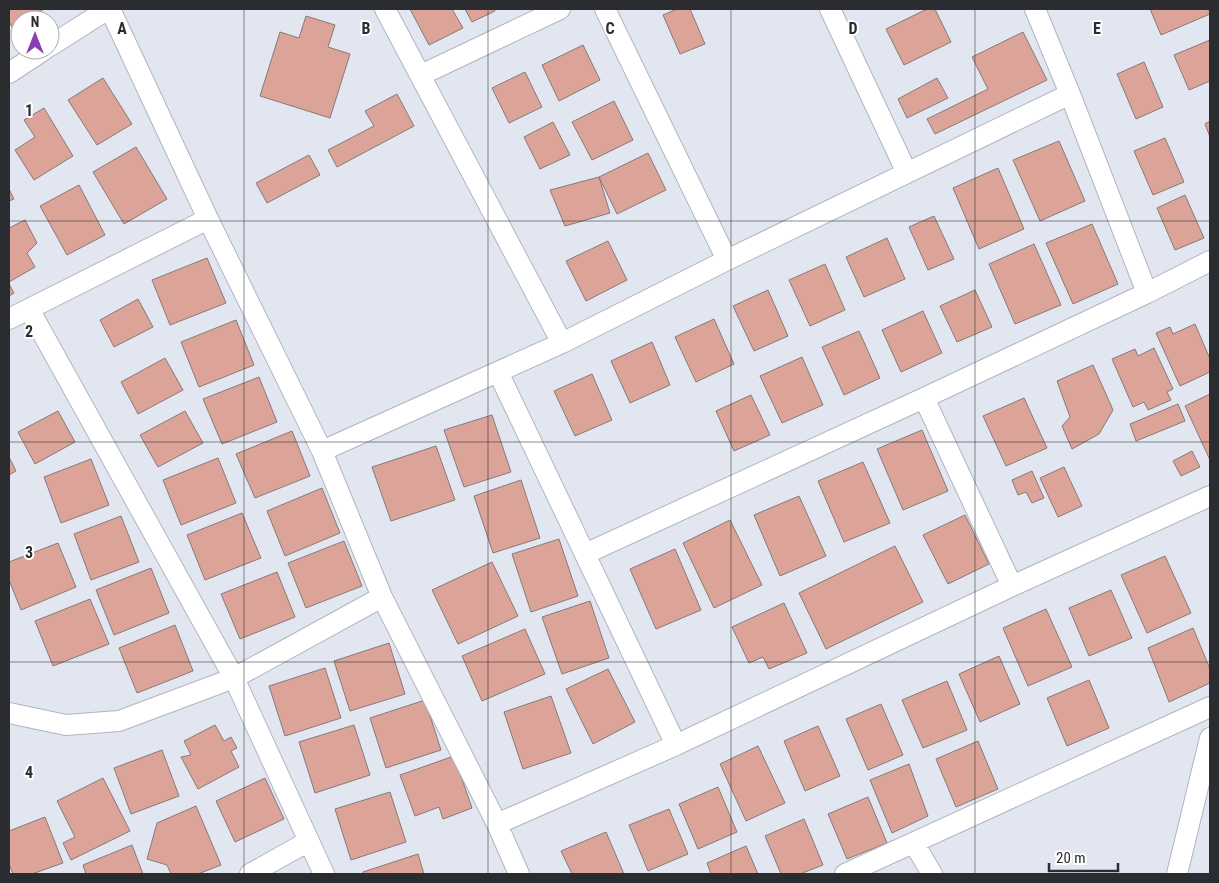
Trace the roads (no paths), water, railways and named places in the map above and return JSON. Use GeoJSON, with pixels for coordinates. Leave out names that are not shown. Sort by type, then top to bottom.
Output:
{"type":"FeatureCollection","features":[{"type":"Feature","properties":{"kind":"street"},"geometry":{"type":"LineString","coordinates":[[60,40],[109,9],[208,219],[322,451],[382,597],[497,824],[519,874]]}},
{"type":"Feature","properties":{"kind":"street"},"geometry":{"type":"LineString","coordinates":[[385,9],[562,343]]}},
{"type":"Feature","properties":{"kind":"street"},"geometry":{"type":"LineString","coordinates":[[421,74],[560,9]]}},
{"type":"Feature","properties":{"kind":"street"},"geometry":{"type":"LineString","coordinates":[[605,9],[727,260]]}},
{"type":"Feature","properties":{"kind":"street"},"geometry":{"type":"LineString","coordinates":[[830,9],[907,173]]}},
{"type":"Feature","properties":{"kind":"street"},"geometry":{"type":"LineString","coordinates":[[1035,9],[1147,293]]}},
{"type":"Feature","properties":{"kind":"street"},"geometry":{"type":"LineString","coordinates":[[9,73],[29,60]]}},
{"type":"Feature","properties":{"kind":"street"},"geometry":{"type":"LineString","coordinates":[[322,451],[562,343],[727,260],[1070,94]]}},
{"type":"Feature","properties":{"kind":"street"},"geometry":{"type":"LineString","coordinates":[[9,319],[208,219]]}},
{"type":"Feature","properties":{"kind":"street"},"geometry":{"type":"LineString","coordinates":[[585,554],[924,398],[1147,293],[1210,261]]}},
{"type":"Feature","properties":{"kind":"street"},"geometry":{"type":"LineString","coordinates":[[29,309],[234,678],[324,874]]}},
{"type":"Feature","properties":{"kind":"street"},"geometry":{"type":"LineString","coordinates":[[498,372],[676,745]]}},
{"type":"Feature","properties":{"kind":"street"},"geometry":{"type":"LineString","coordinates":[[924,398],[1012,586]]}},
{"type":"Feature","properties":{"kind":"street"},"geometry":{"type":"LineString","coordinates":[[497,824],[676,745],[1012,586],[1210,496]]}},
{"type":"Feature","properties":{"kind":"street"},"geometry":{"type":"LineString","coordinates":[[9,713],[66,725],[119,721],[234,678],[382,597]]}},
{"type":"Feature","properties":{"kind":"street"},"geometry":{"type":"LineString","coordinates":[[845,874],[1210,707]]}},
{"type":"Feature","properties":{"kind":"street"},"geometry":{"type":"LineString","coordinates":[[1177,874],[1210,738]]}},
{"type":"Feature","properties":{"kind":"street"},"geometry":{"type":"LineString","coordinates":[[250,874],[309,841]]}},
{"type":"Feature","properties":{"kind":"street"},"geometry":{"type":"LineString","coordinates":[[914,843],[932,874]]}}]}
